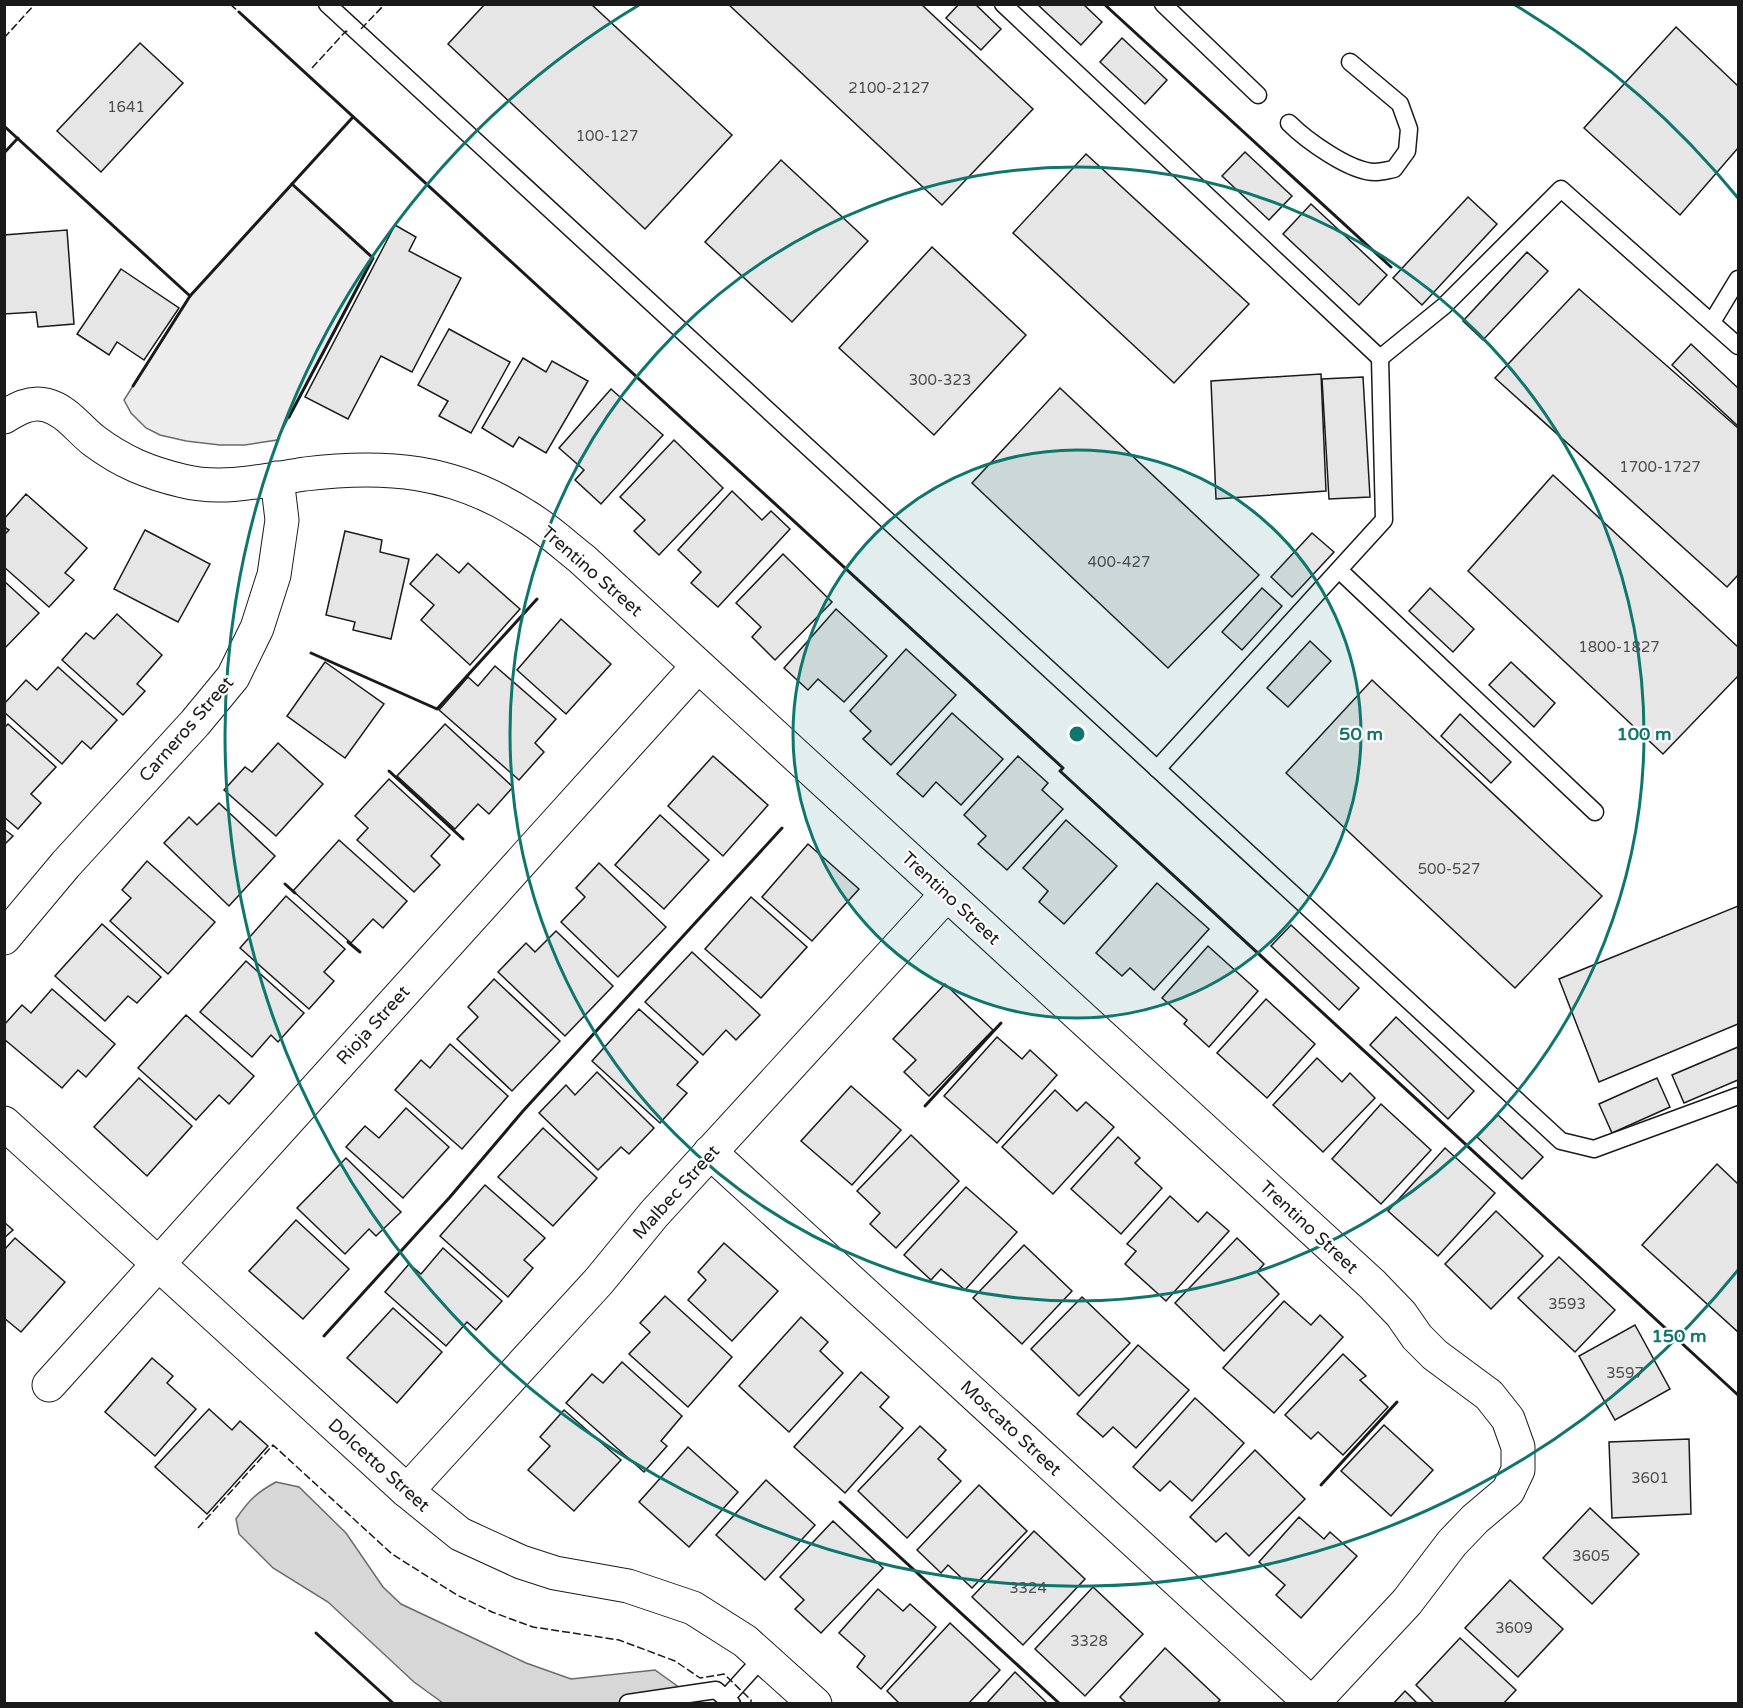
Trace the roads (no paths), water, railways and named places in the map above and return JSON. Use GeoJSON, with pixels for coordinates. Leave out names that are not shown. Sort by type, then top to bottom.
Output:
{"type":"FeatureCollection","features":[{"type":"Feature","properties":{"kind":"street","name":"Trentino Street"},"geometry":{"type":"LineString","coordinates":[[4,417],[22,405],[46,405],[66,415],[92,439],[140,469],[195,484],[226,485],[355,470],[397,470],[431,475],[486,495],[523,514],[582,559],[1372,1284],[1435,1355],[1489,1395],[1508,1419],[1518,1447],[1518,1470],[1508,1491],[1475,1519],[1452,1543],[1407,1602],[1312,1704]]}},
{"type":"Feature","properties":{"kind":"street","name":"Carneros Street"},"geometry":{"type":"LineString","coordinates":[[4,938],[66,864],[195,723],[233,677],[257,628],[274,575],[282,520],[277,478]]}},
{"type":"Feature","properties":{"kind":"street","name":"Rioja Street"},"geometry":{"type":"LineString","coordinates":[[49,1385],[293,1116],[362,1035],[698,666]]}},
{"type":"Feature","properties":{"kind":"street","name":"Malbec Street"},"geometry":{"type":"LineString","coordinates":[[407,1491],[599,1281],[654,1214],[710,1152],[947,894]]}},
{"type":"Feature","properties":{"kind":"street","name":"Dolcetto Street"},"geometry":{"type":"LineString","coordinates":[[4,1123],[407,1491],[460,1534],[521,1562],[555,1573],[628,1586],[693,1608],[724,1626],[764,1657],[815,1704]]}},
{"type":"Feature","properties":{"kind":"street","name":"Moscato Street"},"geometry":{"type":"LineString","coordinates":[[710,1152],[1312,1704]]}},
{"type":"Feature","properties":{"kind":"lane"},"geometry":{"type":"LineString","coordinates":[[327,4],[1561,1142],[1594,1149],[1738,1096]]}},
{"type":"Feature","properties":{"kind":"lane"},"geometry":{"type":"LineString","coordinates":[[1003,4],[1380,358],[1384,520],[1157,769]]}},
{"type":"Feature","properties":{"kind":"lane"},"geometry":{"type":"LineString","coordinates":[[1163,4],[1258,95]]}},
{"type":"Feature","properties":{"kind":"lane"},"geometry":{"type":"LineString","coordinates":[[1289,123],[1304,139],[1348,164],[1373,172],[1394,169],[1407,151],[1409,129],[1400,104],[1350,62]]}},
{"type":"Feature","properties":{"kind":"lane"},"geometry":{"type":"LineString","coordinates":[[1380,358],[1444,306],[1561,189],[1738,346]]}},
{"type":"Feature","properties":{"kind":"lane"},"geometry":{"type":"LineString","coordinates":[[1712,322],[1738,279]]}},
{"type":"Feature","properties":{"kind":"lane"},"geometry":{"type":"LineString","coordinates":[[1339,570],[1595,812]]}},
{"type":"Feature","properties":{"kind":"lane"},"geometry":{"type":"LineString","coordinates":[[628,1703],[716,1690],[729,1701],[764,1657]]}}]}
